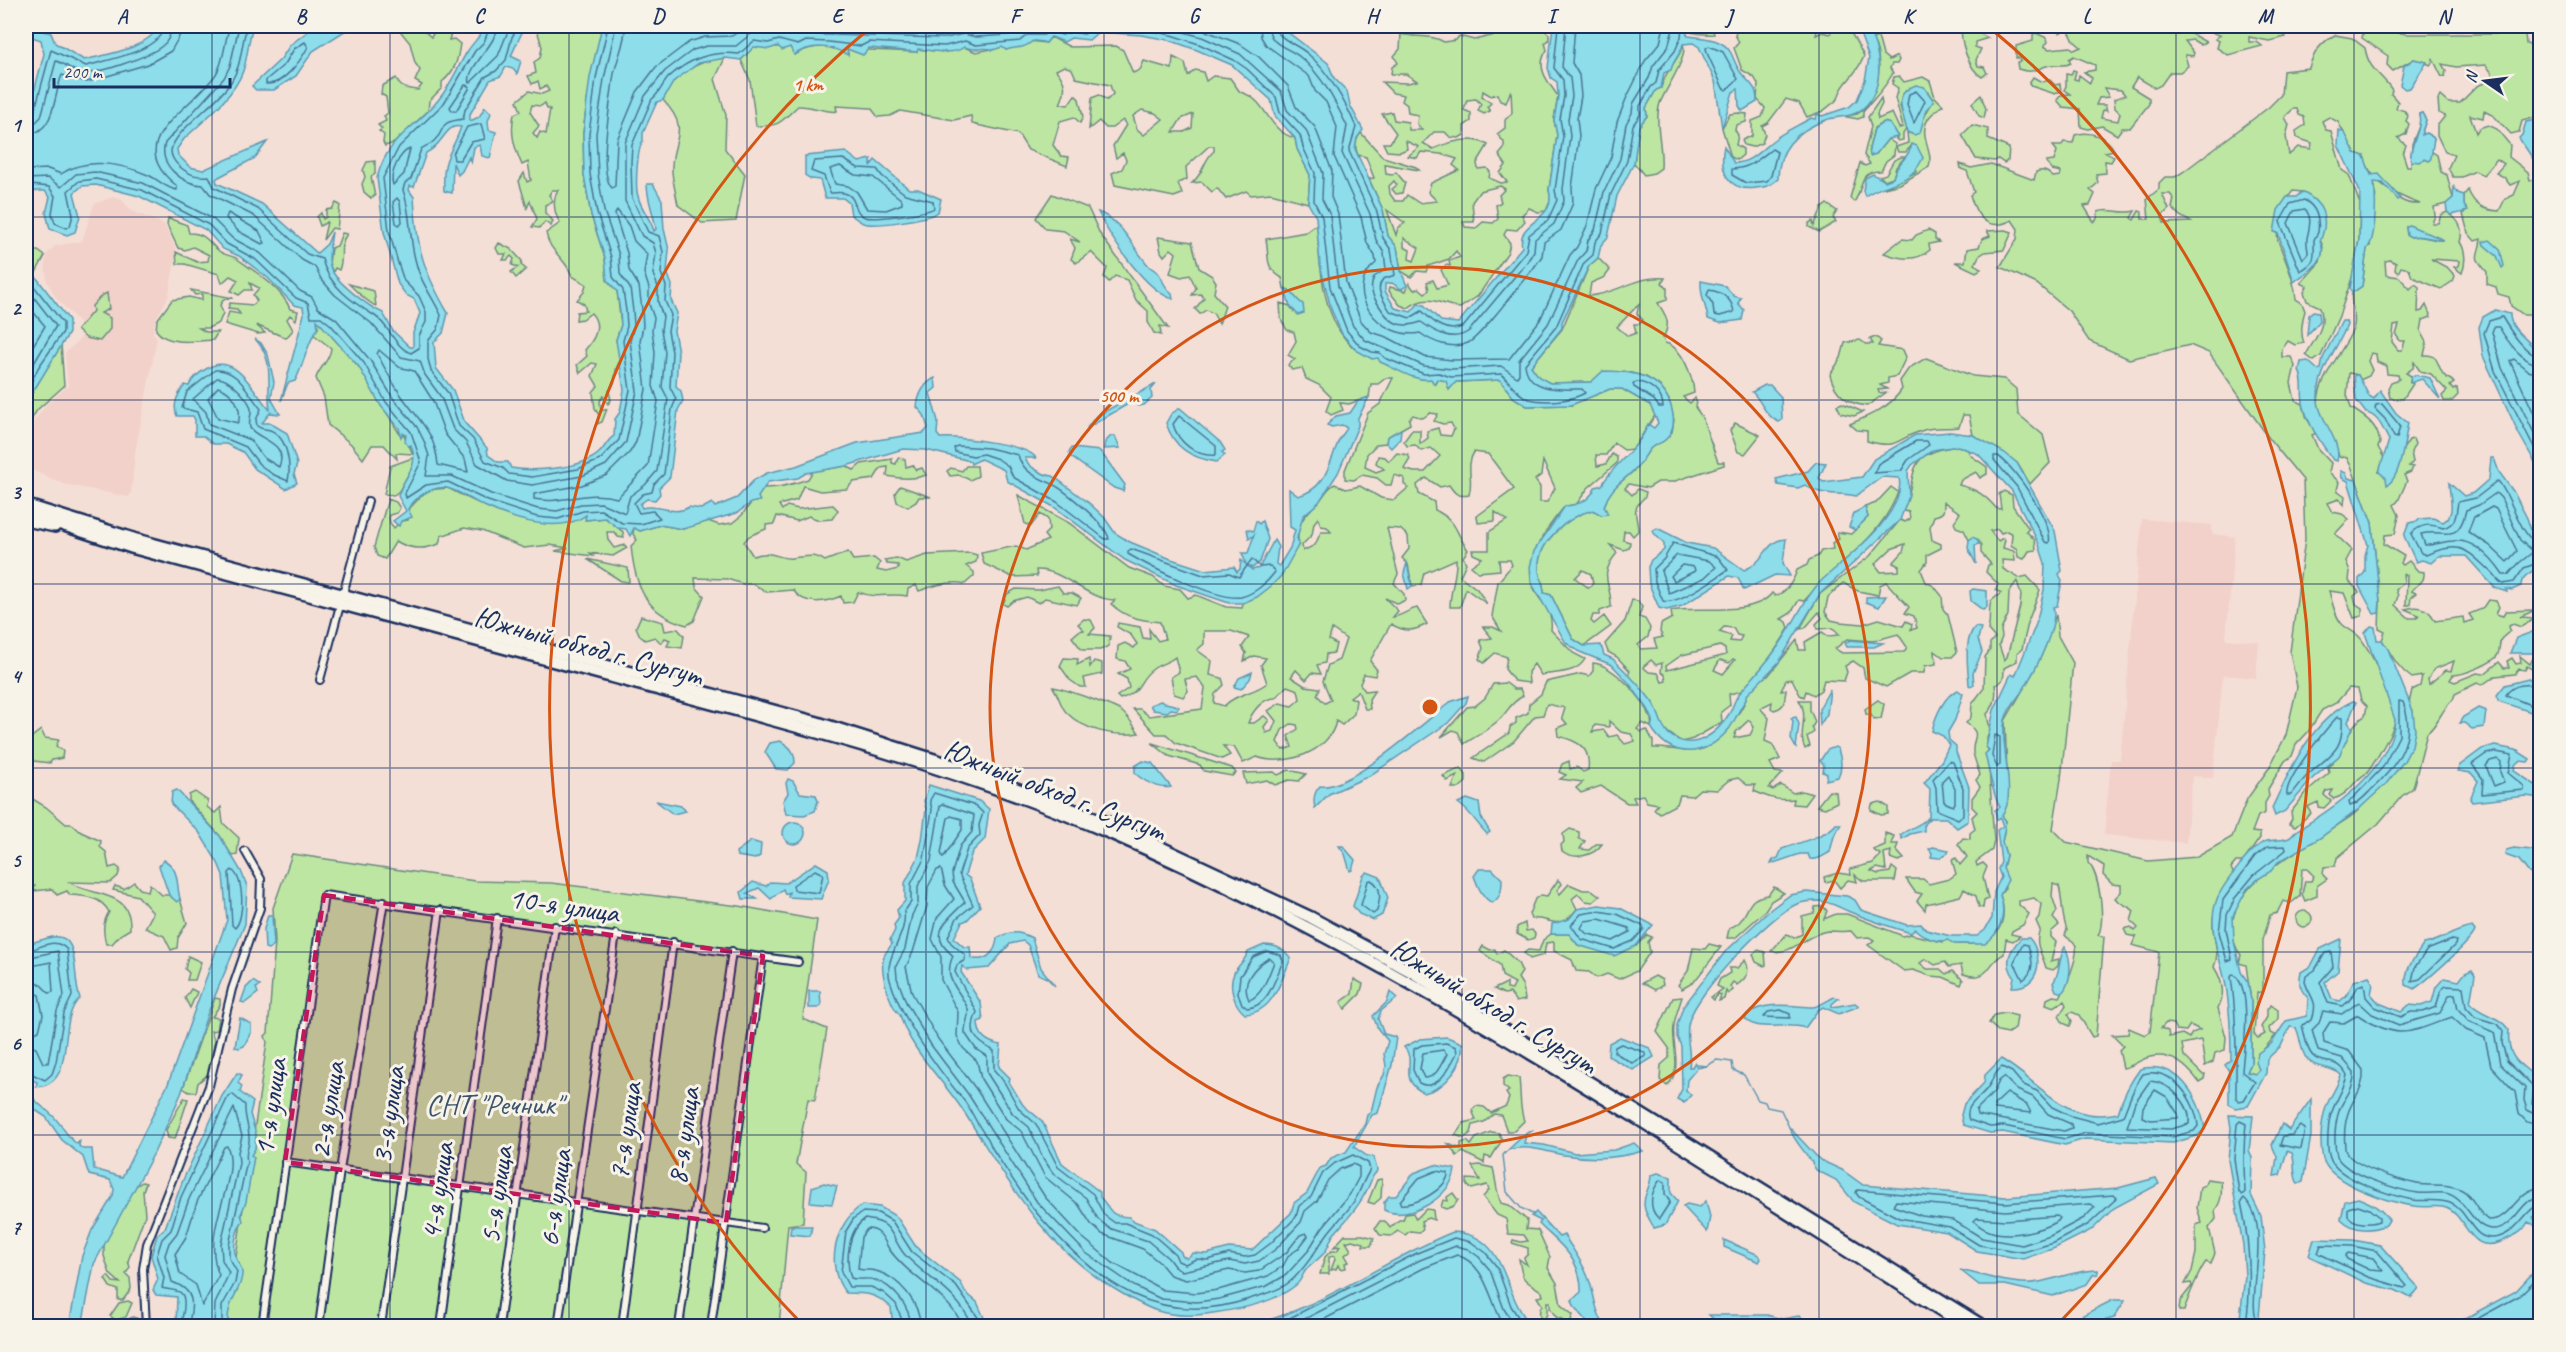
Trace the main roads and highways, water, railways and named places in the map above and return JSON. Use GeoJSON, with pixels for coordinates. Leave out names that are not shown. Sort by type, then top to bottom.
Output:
{"type":"FeatureCollection","features":[{"type":"Feature","properties":{"kind":"highway","name":"Южный обход г. Сургут"},"geometry":{"type":"LineString","coordinates":[[26,505],[134,543]]}},
{"type":"Feature","properties":{"kind":"highway","name":"Южный обход г. Сургут"},"geometry":{"type":"LineString","coordinates":[[29,517],[864,736],[1007,784],[1131,832],[1310,917],[1410,971],[1983,1326]]}},
{"type":"Feature","properties":{"kind":"highway","name":"Южный обход г. Сургут"},"geometry":{"type":"LineString","coordinates":[[341,599],[862,745],[1004,792],[1127,841],[1306,925],[1396,974],[1508,1041],[1966,1326]]}},
{"type":"Feature","properties":{"kind":"water"},"geometry":{"type":"Polygon","coordinates":[[[159,26],[253,26],[245,65],[238,81],[217,108],[184,139],[177,149],[178,155],[190,167],[203,170],[267,142],[255,158],[219,177],[216,179],[217,183],[262,204],[317,253],[327,244],[332,232],[329,258],[333,272],[353,293],[383,313],[393,331],[410,347],[413,347],[413,333],[420,313],[414,299],[406,295],[398,284],[384,232],[377,178],[382,163],[395,142],[443,94],[484,26],[525,26],[511,56],[521,61],[517,74],[513,69],[506,67],[501,76],[490,80],[470,114],[470,121],[479,117],[485,107],[491,113],[488,121],[489,130],[496,132],[490,158],[482,156],[480,145],[474,147],[471,164],[469,157],[458,175],[453,163],[452,193],[444,191],[444,170],[461,127],[451,128],[437,145],[426,153],[414,187],[410,186],[409,190],[414,197],[422,258],[448,313],[443,333],[434,342],[436,368],[453,390],[465,423],[487,448],[488,455],[498,462],[508,462],[511,468],[531,470],[581,463],[599,453],[614,436],[615,419],[620,412],[624,390],[616,340],[621,325],[617,291],[607,280],[605,258],[591,215],[584,175],[583,133],[590,77],[602,26],[1337,26],[1336,28],[1281,27],[1328,63],[1334,78],[1347,91],[1350,105],[1363,130],[1357,138],[1355,149],[1383,210],[1388,236],[1397,247],[1401,271],[1407,286],[1401,289],[1392,283],[1385,284],[1385,291],[1395,308],[1411,312],[1418,304],[1424,305],[1441,321],[1458,323],[1522,247],[1525,231],[1542,215],[1550,200],[1549,190],[1557,135],[1554,120],[1558,96],[1557,82],[1551,78],[1548,68],[1553,26],[1689,26],[1686,31],[1688,36],[1712,40],[1727,48],[1740,72],[1755,89],[1757,102],[1742,111],[1739,106],[1738,89],[1733,92],[1722,128],[1715,81],[1699,47],[1693,43],[1683,44],[1671,70],[1664,73],[1661,88],[1656,90],[1646,108],[1647,116],[1639,126],[1634,163],[1617,196],[1608,237],[1601,245],[1598,258],[1589,266],[1562,322],[1562,328],[1531,366],[1539,377],[1550,383],[1591,382],[1603,371],[1637,374],[1660,386],[1670,404],[1673,417],[1672,430],[1669,435],[1652,447],[1638,466],[1610,494],[1604,506],[1608,514],[1601,515],[1593,510],[1584,513],[1565,524],[1548,540],[1539,560],[1544,593],[1551,595],[1573,639],[1584,646],[1601,645],[1604,655],[1613,659],[1639,686],[1653,703],[1669,734],[1681,741],[1697,741],[1712,734],[1724,721],[1737,696],[1785,637],[1815,587],[1873,534],[1894,506],[1899,492],[1899,478],[1882,477],[1856,496],[1823,493],[1805,485],[1798,488],[1778,485],[1776,479],[1808,471],[1816,462],[1826,463],[1819,478],[1823,482],[1862,477],[1874,459],[1915,435],[1950,432],[1973,435],[2005,453],[2017,463],[2055,531],[2062,571],[2059,574],[2062,581],[2057,606],[2053,607],[2053,624],[2046,646],[2005,720],[2004,743],[2008,796],[2002,816],[2006,821],[2002,842],[2006,855],[2003,868],[2008,880],[2000,895],[2003,916],[1999,928],[1985,944],[1954,944],[1948,940],[1930,939],[1915,929],[1911,933],[1888,926],[1828,903],[1811,901],[1797,904],[1753,938],[1705,992],[1695,1008],[1688,1027],[1689,1067],[1692,1067],[1695,1062],[1697,1065],[1707,1066],[1697,1068],[1687,1080],[1686,1090],[1691,1095],[1684,1103],[1677,1099],[1682,1089],[1681,1046],[1677,1037],[1677,1025],[1683,1007],[1725,952],[1771,909],[1790,895],[1806,892],[1847,896],[1855,900],[1861,910],[1907,925],[1921,924],[1926,930],[1951,936],[1977,936],[1985,930],[1992,918],[1994,892],[2001,877],[1998,869],[2001,862],[1997,830],[2003,826],[2000,818],[1997,820],[1995,810],[2000,807],[1993,790],[1985,754],[1989,750],[1986,747],[1994,710],[2011,674],[2015,676],[2036,624],[2044,590],[2045,563],[2038,542],[2012,491],[1978,454],[1958,446],[1933,450],[1912,465],[1908,471],[1909,496],[1900,520],[1820,594],[1779,662],[1746,696],[1746,700],[1729,729],[1710,746],[1699,750],[1678,750],[1668,745],[1651,727],[1653,720],[1648,709],[1612,665],[1580,652],[1566,643],[1532,584],[1530,567],[1534,551],[1565,506],[1579,503],[1593,492],[1595,487],[1602,485],[1613,469],[1633,449],[1648,424],[1654,428],[1658,423],[1650,405],[1622,389],[1610,389],[1571,405],[1527,406],[1513,397],[1500,380],[1456,382],[1449,390],[1446,381],[1437,379],[1434,384],[1431,379],[1412,377],[1380,362],[1378,358],[1372,359],[1356,350],[1342,334],[1331,309],[1320,265],[1316,217],[1308,203],[1310,175],[1297,149],[1295,138],[1275,116],[1271,100],[1232,65],[1169,40],[1141,35],[1098,32],[1089,40],[1071,38],[1064,42],[1051,37],[1046,43],[1033,41],[1026,46],[1006,50],[1002,47],[993,50],[964,47],[954,51],[918,49],[917,52],[869,48],[863,55],[847,49],[848,55],[835,49],[821,47],[807,49],[794,55],[790,47],[782,50],[778,46],[769,49],[754,47],[741,60],[725,58],[699,63],[674,81],[663,100],[657,102],[643,133],[638,159],[637,191],[654,231],[656,229],[647,184],[653,184],[662,200],[664,229],[669,250],[667,272],[672,285],[671,300],[677,313],[674,331],[678,352],[676,386],[681,391],[683,401],[678,410],[670,477],[659,488],[660,494],[655,500],[647,499],[640,504],[642,508],[654,507],[677,511],[689,507],[701,509],[712,503],[715,507],[737,498],[754,480],[767,473],[796,466],[857,443],[924,433],[928,428],[924,415],[917,407],[920,394],[925,386],[935,378],[936,388],[930,393],[938,421],[937,434],[940,438],[992,442],[1030,453],[1036,458],[1025,458],[1029,464],[1053,476],[1089,503],[1104,517],[1115,533],[1130,542],[1205,570],[1234,567],[1237,572],[1240,569],[1241,560],[1252,570],[1259,568],[1274,540],[1278,547],[1276,564],[1279,566],[1290,548],[1295,530],[1290,527],[1289,489],[1298,496],[1308,492],[1321,481],[1339,440],[1347,428],[1342,425],[1332,427],[1327,425],[1336,416],[1350,413],[1358,401],[1369,397],[1358,418],[1358,426],[1338,473],[1319,502],[1303,516],[1297,538],[1299,544],[1282,575],[1257,597],[1243,603],[1229,603],[1176,585],[1125,560],[1054,507],[1007,481],[1004,470],[981,459],[971,464],[970,461],[926,450],[903,449],[846,466],[806,473],[798,478],[768,482],[758,497],[760,501],[751,503],[737,513],[683,529],[660,525],[640,531],[634,528],[630,536],[626,529],[618,528],[605,518],[585,520],[586,515],[563,524],[536,523],[508,516],[447,488],[424,493],[415,500],[408,509],[412,517],[401,521],[399,526],[393,521],[406,511],[398,496],[414,460],[411,445],[408,446],[405,442],[406,435],[403,433],[401,437],[399,428],[381,406],[359,367],[317,320],[318,328],[311,339],[298,375],[295,381],[288,383],[281,401],[304,314],[303,307],[294,305],[268,278],[239,256],[223,249],[206,230],[139,196],[96,185],[82,186],[74,193],[80,216],[75,232],[67,235],[50,229],[46,213],[50,197],[45,191],[32,191],[26,206],[26,122],[44,54],[41,40],[26,35],[26,30],[29,27],[51,33],[55,43],[84,60],[115,53],[136,45],[146,40],[159,26]]]}},
{"type":"Feature","properties":{"kind":"water"},"geometry":{"type":"Polygon","coordinates":[[[315,26],[347,26],[348,29],[313,51],[296,76],[274,90],[256,90],[252,86],[281,59],[290,45],[315,26]]]}},
{"type":"Feature","properties":{"kind":"water"},"geometry":{"type":"Polygon","coordinates":[[[1857,26],[1865,26],[1871,35],[1878,58],[1877,83],[1867,104],[1854,114],[1826,120],[1799,135],[1786,149],[1779,168],[1778,179],[1770,185],[1746,188],[1732,183],[1723,164],[1724,146],[1734,163],[1746,160],[1784,132],[1811,118],[1815,119],[1817,114],[1822,116],[1849,107],[1857,100],[1865,80],[1869,58],[1857,26]]]}},
{"type":"Feature","properties":{"kind":"water"},"geometry":{"type":"Polygon","coordinates":[[[2372,26],[2540,26],[2540,31],[2417,29],[2372,26]]]}},
{"type":"Feature","properties":{"kind":"water"},"geometry":{"type":"Polygon","coordinates":[[[2414,59],[2427,62],[2410,88],[2405,89],[2400,85],[2404,66],[2414,59]]]}},
{"type":"Feature","properties":{"kind":"water"},"geometry":{"type":"Polygon","coordinates":[[[1916,85],[1924,87],[1934,101],[1926,110],[1920,133],[1914,135],[1907,132],[1901,99],[1903,93],[1916,85]]]}},
{"type":"Feature","properties":{"kind":"water"},"geometry":{"type":"Polygon","coordinates":[[[2422,113],[2426,120],[2421,135],[2426,133],[2434,138],[2431,158],[2429,161],[2424,159],[2419,162],[2411,161],[2419,126],[2419,114],[2422,113]]]}},
{"type":"Feature","properties":{"kind":"water"},"geometry":{"type":"Polygon","coordinates":[[[2539,119],[2540,141],[2533,159],[2519,138],[2526,122],[2539,119]]]}},
{"type":"Feature","properties":{"kind":"water"},"geometry":{"type":"Polygon","coordinates":[[[1884,122],[1890,124],[1898,137],[1888,139],[1876,154],[1870,156],[1869,149],[1874,129],[1884,122]]]}},
{"type":"Feature","properties":{"kind":"water"},"geometry":{"type":"Polygon","coordinates":[[[2339,130],[2345,133],[2355,153],[2364,156],[2371,175],[2379,174],[2400,198],[2398,200],[2383,183],[2374,182],[2373,236],[2367,249],[2362,286],[2352,293],[2350,288],[2359,240],[2360,192],[2338,145],[2339,130]]]}},
{"type":"Feature","properties":{"kind":"water"},"geometry":{"type":"Polygon","coordinates":[[[1912,144],[1917,146],[1923,158],[1911,174],[1905,179],[1865,196],[1863,191],[1865,178],[1873,174],[1885,181],[1893,178],[1912,144]]]}},
{"type":"Feature","properties":{"kind":"water"},"geometry":{"type":"Polygon","coordinates":[[[846,152],[859,162],[871,159],[871,165],[875,160],[909,189],[918,189],[941,199],[938,212],[913,220],[863,223],[851,215],[849,203],[843,198],[825,198],[820,180],[811,179],[805,175],[805,156],[846,152]]]}},
{"type":"Feature","properties":{"kind":"water"},"geometry":{"type":"Polygon","coordinates":[[[2454,187],[2458,193],[2464,195],[2464,205],[2468,211],[2452,215],[2447,212],[2446,204],[2453,198],[2454,187]]]}},
{"type":"Feature","properties":{"kind":"water"},"geometry":{"type":"Polygon","coordinates":[[[2302,192],[2315,201],[2323,212],[2324,225],[2320,241],[2322,255],[2311,270],[2294,282],[2278,233],[2274,232],[2278,210],[2287,197],[2296,197],[2302,192]]]}},
{"type":"Feature","properties":{"kind":"water"},"geometry":{"type":"Polygon","coordinates":[[[1098,212],[1107,216],[1121,228],[1149,266],[1159,274],[1165,286],[1172,293],[1173,299],[1152,286],[1141,275],[1120,249],[1098,212]]]}},
{"type":"Feature","properties":{"kind":"water"},"geometry":{"type":"Polygon","coordinates":[[[2409,225],[2444,240],[2411,237],[2407,235],[2406,227],[2409,225]]]}},
{"type":"Feature","properties":{"kind":"water"},"geometry":{"type":"Polygon","coordinates":[[[2490,240],[2500,249],[2504,266],[2502,268],[2497,256],[2484,245],[2483,242],[2490,240]]]}},
{"type":"Feature","properties":{"kind":"water"},"geometry":{"type":"Polygon","coordinates":[[[26,264],[69,320],[69,333],[26,403],[26,264]]]}},
{"type":"Feature","properties":{"kind":"water"},"geometry":{"type":"Polygon","coordinates":[[[1701,281],[1725,286],[1734,296],[1741,298],[1738,303],[1744,310],[1742,320],[1720,323],[1708,319],[1701,292],[1701,281]]]}},
{"type":"Feature","properties":{"kind":"water"},"geometry":{"type":"Polygon","coordinates":[[[1284,288],[1303,304],[1304,313],[1298,315],[1290,306],[1284,288]]]}},
{"type":"Feature","properties":{"kind":"water"},"geometry":{"type":"Polygon","coordinates":[[[2495,310],[2510,314],[2513,326],[2540,356],[2540,471],[2519,434],[2483,356],[2479,327],[2483,317],[2495,310]]]}},
{"type":"Feature","properties":{"kind":"water"},"geometry":{"type":"Polygon","coordinates":[[[2313,311],[2319,312],[2320,321],[2307,335],[2309,315],[2313,311]]]}},
{"type":"Feature","properties":{"kind":"water"},"geometry":{"type":"Polygon","coordinates":[[[2342,321],[2346,321],[2347,325],[2324,370],[2318,399],[2319,407],[2337,446],[2337,461],[2333,460],[2306,414],[2299,371],[2301,362],[2308,361],[2318,370],[2321,369],[2323,358],[2342,321]]]}},
{"type":"Feature","properties":{"kind":"water"},"geometry":{"type":"Polygon","coordinates":[[[255,339],[261,343],[268,355],[274,382],[271,398],[280,414],[270,413],[262,423],[270,423],[287,433],[297,464],[294,474],[297,483],[286,489],[255,469],[243,452],[226,444],[213,444],[203,436],[195,436],[193,416],[177,416],[176,412],[176,399],[185,385],[189,386],[201,372],[217,365],[226,365],[235,369],[270,410],[268,364],[262,347],[255,339]]]}},
{"type":"Feature","properties":{"kind":"water"},"geometry":{"type":"Polygon","coordinates":[[[2354,375],[2358,375],[2369,396],[2374,399],[2380,390],[2396,413],[2408,423],[2399,466],[2392,481],[2387,485],[2386,478],[2379,472],[2389,440],[2377,420],[2366,413],[2356,400],[2354,375]]]}},
{"type":"Feature","properties":{"kind":"water"},"geometry":{"type":"Polygon","coordinates":[[[2411,376],[2430,378],[2440,399],[2422,379],[2410,383],[2411,376]]]}},
{"type":"Feature","properties":{"kind":"water"},"geometry":{"type":"Polygon","coordinates":[[[1156,384],[1151,390],[1152,398],[1144,405],[1138,406],[1135,402],[1140,397],[1087,428],[1096,416],[1156,384]]]}},
{"type":"Feature","properties":{"kind":"water"},"geometry":{"type":"Polygon","coordinates":[[[1765,385],[1770,385],[1781,397],[1782,420],[1779,422],[1767,413],[1752,392],[1765,385]]]}},
{"type":"Feature","properties":{"kind":"water"},"geometry":{"type":"Polygon","coordinates":[[[1180,408],[1220,442],[1225,455],[1217,462],[1199,458],[1185,450],[1169,432],[1166,423],[1171,414],[1180,408]]]}},
{"type":"Feature","properties":{"kind":"water"},"geometry":{"type":"Polygon","coordinates":[[[1401,429],[1400,439],[1391,448],[1386,443],[1387,437],[1401,429]]]}},
{"type":"Feature","properties":{"kind":"water"},"geometry":{"type":"Polygon","coordinates":[[[1111,436],[1115,436],[1120,448],[1104,449],[1105,442],[1111,436]]]}},
{"type":"Feature","properties":{"kind":"water"},"geometry":{"type":"Polygon","coordinates":[[[1072,448],[1100,451],[1125,485],[1123,491],[1114,488],[1071,457],[1069,452],[1072,448]]]}},
{"type":"Feature","properties":{"kind":"water"},"geometry":{"type":"Polygon","coordinates":[[[2491,458],[2494,458],[2499,472],[2513,491],[2527,518],[2532,533],[2539,540],[2540,566],[2525,576],[2521,586],[2512,590],[2506,589],[2507,592],[2495,588],[2466,556],[2439,556],[2431,563],[2422,560],[2416,562],[2404,536],[2409,523],[2419,519],[2433,518],[2443,522],[2447,519],[2451,510],[2449,483],[2464,496],[2473,493],[2489,479],[2491,458]]]}},
{"type":"Feature","properties":{"kind":"water"},"geometry":{"type":"Polygon","coordinates":[[[2341,471],[2346,473],[2348,478],[2356,480],[2372,523],[2380,602],[2379,613],[2374,614],[2359,586],[2359,579],[2365,572],[2365,555],[2368,545],[2348,481],[2342,478],[2341,471]]]}},
{"type":"Feature","properties":{"kind":"water"},"geometry":{"type":"Polygon","coordinates":[[[1865,507],[1868,517],[1855,530],[1849,527],[1854,513],[1865,507]]]}},
{"type":"Feature","properties":{"kind":"water"},"geometry":{"type":"Polygon","coordinates":[[[1256,521],[1259,524],[1262,521],[1268,539],[1260,562],[1252,568],[1246,564],[1242,553],[1248,553],[1254,535],[1249,539],[1247,529],[1253,531],[1256,521]]]}},
{"type":"Feature","properties":{"kind":"water"},"geometry":{"type":"Polygon","coordinates":[[[1657,528],[1687,543],[1713,548],[1744,570],[1757,562],[1774,543],[1786,539],[1783,563],[1790,576],[1775,575],[1744,590],[1738,578],[1729,576],[1682,606],[1667,610],[1659,608],[1649,584],[1648,567],[1651,560],[1664,550],[1664,544],[1652,531],[1657,528]]]}},
{"type":"Feature","properties":{"kind":"water"},"geometry":{"type":"Polygon","coordinates":[[[1972,537],[1977,539],[1979,544],[1975,545],[1976,564],[1968,548],[1972,537]]]}},
{"type":"Feature","properties":{"kind":"water"},"geometry":{"type":"Polygon","coordinates":[[[1407,563],[1412,586],[1408,589],[1404,573],[1407,563]]]}},
{"type":"Feature","properties":{"kind":"water"},"geometry":{"type":"Polygon","coordinates":[[[1973,589],[1987,591],[1987,607],[1983,610],[1971,601],[1970,591],[1973,589]]]}},
{"type":"Feature","properties":{"kind":"water"},"geometry":{"type":"Polygon","coordinates":[[[1886,596],[1879,607],[1866,602],[1866,597],[1886,596]]]}},
{"type":"Feature","properties":{"kind":"water"},"geometry":{"type":"Polygon","coordinates":[[[2371,626],[2375,627],[2377,640],[2382,640],[2388,649],[2413,711],[2415,730],[2412,746],[2404,761],[2386,784],[2359,809],[2320,838],[2278,862],[2271,871],[2247,889],[2233,916],[2234,941],[2241,972],[2248,982],[2251,1001],[2251,1063],[2247,1072],[2255,1074],[2259,1070],[2256,1062],[2258,1053],[2271,1044],[2286,1021],[2307,1016],[2308,998],[2300,986],[2301,972],[2311,966],[2320,949],[2341,939],[2338,971],[2325,982],[2332,999],[2340,1001],[2346,996],[2354,981],[2369,976],[2373,984],[2371,994],[2379,1003],[2401,1012],[2409,1005],[2421,1006],[2432,1002],[2436,987],[2444,978],[2459,981],[2465,973],[2472,970],[2475,975],[2470,1003],[2505,1025],[2509,1030],[2512,1053],[2521,1066],[2537,1079],[2539,1088],[2537,1100],[2542,1179],[2538,1208],[2533,1217],[2535,1222],[2540,1221],[2540,1228],[2528,1222],[2519,1232],[2494,1244],[2484,1244],[2476,1240],[2453,1212],[2446,1208],[2414,1206],[2391,1201],[2362,1191],[2328,1168],[2322,1152],[2323,1121],[2326,1106],[2341,1075],[2315,1065],[2307,1059],[2296,1028],[2290,1027],[2281,1046],[2267,1059],[2266,1073],[2248,1106],[2235,1108],[2229,1104],[2229,1071],[2225,1065],[2231,1060],[2230,1026],[2227,992],[2214,934],[2213,922],[2217,899],[2232,875],[2254,849],[2267,841],[2289,838],[2330,809],[2360,784],[2383,755],[2391,738],[2395,720],[2365,633],[2371,626]]]}},
{"type":"Feature","properties":{"kind":"water"},"geometry":{"type":"Polygon","coordinates":[[[1975,627],[1981,628],[1978,639],[1982,652],[1973,673],[1974,684],[1971,686],[1967,663],[1968,647],[1975,627]]]}},
{"type":"Feature","properties":{"kind":"water"},"geometry":{"type":"Polygon","coordinates":[[[2540,629],[2540,653],[2510,653],[2516,638],[2540,629]]]}},
{"type":"Feature","properties":{"kind":"water"},"geometry":{"type":"Polygon","coordinates":[[[1850,640],[1883,643],[1874,647],[1847,647],[1845,643],[1850,640]]]}},
{"type":"Feature","properties":{"kind":"water"},"geometry":{"type":"Polygon","coordinates":[[[1252,672],[1250,679],[1241,689],[1234,687],[1239,678],[1252,672]]]}},
{"type":"Feature","properties":{"kind":"water"},"geometry":{"type":"Polygon","coordinates":[[[2532,678],[2540,680],[2540,715],[2498,701],[2497,695],[2505,685],[2532,678]]]}},
{"type":"Feature","properties":{"kind":"water"},"geometry":{"type":"Polygon","coordinates":[[[1830,689],[1827,714],[1820,725],[1819,709],[1830,689]]]}},
{"type":"Feature","properties":{"kind":"water"},"geometry":{"type":"Polygon","coordinates":[[[1958,690],[1963,694],[1955,720],[1948,732],[1949,740],[1956,746],[1956,752],[1969,787],[1968,821],[1957,828],[1946,818],[1930,818],[1924,824],[1924,831],[1910,834],[1902,839],[1900,835],[1929,817],[1930,789],[1924,783],[1942,760],[1949,745],[1943,736],[1932,731],[1944,701],[1958,690]]]}},
{"type":"Feature","properties":{"kind":"water"},"geometry":{"type":"Polygon","coordinates":[[[1468,696],[1466,703],[1448,723],[1369,776],[1329,794],[1315,808],[1314,796],[1320,786],[1333,785],[1349,778],[1406,739],[1450,702],[1468,696]]]}},
{"type":"Feature","properties":{"kind":"water"},"geometry":{"type":"Polygon","coordinates":[[[1160,701],[1179,707],[1177,710],[1171,709],[1167,712],[1153,710],[1150,705],[1160,701]]]}},
{"type":"Feature","properties":{"kind":"water"},"geometry":{"type":"Polygon","coordinates":[[[2353,701],[2356,702],[2348,722],[2352,728],[2339,756],[2313,778],[2285,811],[2275,816],[2272,808],[2286,777],[2314,732],[2338,709],[2353,701]]]}},
{"type":"Feature","properties":{"kind":"water"},"geometry":{"type":"Polygon","coordinates":[[[2478,708],[2486,711],[2484,727],[2472,729],[2464,723],[2459,723],[2463,717],[2478,708]]]}},
{"type":"Feature","properties":{"kind":"water"},"geometry":{"type":"Polygon","coordinates":[[[1796,717],[1799,724],[1796,748],[1791,739],[1793,721],[1791,718],[1796,717]]]}},
{"type":"Feature","properties":{"kind":"water"},"geometry":{"type":"Polygon","coordinates":[[[780,741],[789,747],[794,756],[795,763],[788,770],[776,769],[765,752],[770,743],[780,741]]]}},
{"type":"Feature","properties":{"kind":"water"},"geometry":{"type":"Polygon","coordinates":[[[2495,746],[2516,750],[2530,759],[2528,762],[2519,761],[2514,771],[2540,788],[2540,798],[2526,796],[2472,802],[2470,799],[2478,781],[2471,773],[2458,771],[2459,766],[2482,749],[2495,746]]]}},
{"type":"Feature","properties":{"kind":"water"},"geometry":{"type":"Polygon","coordinates":[[[1835,747],[1840,756],[1841,770],[1838,777],[1826,780],[1827,774],[1823,772],[1824,765],[1820,761],[1827,750],[1835,747]]]}},
{"type":"Feature","properties":{"kind":"water"},"geometry":{"type":"Polygon","coordinates":[[[1143,761],[1152,763],[1171,787],[1152,784],[1135,773],[1135,766],[1143,761]]]}},
{"type":"Feature","properties":{"kind":"water"},"geometry":{"type":"Polygon","coordinates":[[[788,779],[793,781],[800,793],[816,795],[818,801],[815,811],[804,815],[786,814],[783,801],[788,793],[786,783],[788,779]]]}},
{"type":"Feature","properties":{"kind":"water"},"geometry":{"type":"Polygon","coordinates":[[[929,785],[979,801],[989,809],[985,839],[972,852],[965,875],[970,879],[980,906],[967,920],[962,922],[954,938],[964,947],[970,947],[971,958],[981,959],[986,958],[992,952],[997,938],[1010,933],[1019,933],[1032,938],[1041,968],[1055,986],[1047,978],[1038,974],[1028,945],[1023,941],[1010,944],[989,968],[967,970],[962,966],[961,972],[981,1003],[983,1020],[978,1022],[980,1032],[988,1041],[1001,1045],[999,1067],[1010,1078],[1009,1082],[1023,1105],[1042,1121],[1062,1163],[1100,1192],[1100,1197],[1114,1214],[1130,1217],[1131,1220],[1155,1229],[1181,1252],[1182,1256],[1187,1258],[1193,1253],[1207,1254],[1229,1248],[1252,1250],[1291,1213],[1294,1203],[1307,1193],[1320,1168],[1326,1166],[1331,1158],[1346,1152],[1365,1124],[1367,1115],[1371,1112],[1377,1087],[1386,1066],[1384,1054],[1388,1041],[1378,1029],[1373,1016],[1387,1002],[1390,992],[1397,998],[1381,1011],[1378,1019],[1384,1034],[1396,1037],[1392,1065],[1378,1113],[1372,1115],[1354,1147],[1367,1156],[1374,1157],[1377,1171],[1360,1201],[1333,1235],[1328,1248],[1306,1270],[1299,1282],[1287,1292],[1254,1305],[1206,1314],[1179,1315],[1157,1311],[1113,1288],[1065,1251],[1044,1229],[1009,1183],[962,1109],[911,1040],[886,987],[883,969],[884,956],[892,944],[890,940],[895,930],[894,925],[899,918],[897,910],[905,901],[905,883],[918,858],[926,809],[924,801],[929,785]]]}},
{"type":"Feature","properties":{"kind":"water"},"geometry":{"type":"Polygon","coordinates":[[[177,790],[220,836],[241,871],[247,886],[245,924],[207,1015],[181,1094],[154,1153],[94,1264],[82,1326],[69,1326],[82,1256],[92,1230],[113,1196],[114,1189],[110,1180],[89,1175],[83,1157],[62,1140],[46,1117],[32,1108],[26,1094],[26,1072],[29,1061],[26,1054],[26,1028],[30,1015],[26,999],[26,946],[48,938],[59,937],[66,940],[74,957],[80,998],[73,1008],[69,1021],[62,1064],[57,1075],[49,1084],[36,1087],[37,1082],[32,1080],[27,1083],[30,1094],[55,1118],[73,1141],[77,1144],[80,1140],[79,1146],[83,1149],[92,1149],[94,1169],[122,1177],[168,1084],[227,920],[223,875],[199,832],[171,804],[172,792],[177,790]]]}},
{"type":"Feature","properties":{"kind":"water"},"geometry":{"type":"Polygon","coordinates":[[[1467,799],[1479,803],[1481,817],[1490,832],[1487,834],[1458,803],[1467,799]]]}},
{"type":"Feature","properties":{"kind":"water"},"geometry":{"type":"Polygon","coordinates":[[[656,801],[681,806],[686,811],[673,814],[656,801]]]}},
{"type":"Feature","properties":{"kind":"water"},"geometry":{"type":"Polygon","coordinates":[[[790,822],[798,822],[805,829],[805,837],[798,844],[790,844],[783,837],[783,829],[790,822]]]}},
{"type":"Feature","properties":{"kind":"water"},"geometry":{"type":"Polygon","coordinates":[[[1836,824],[1841,824],[1834,836],[1830,852],[1813,859],[1810,859],[1808,854],[1800,854],[1771,864],[1778,858],[1782,849],[1826,832],[1836,824]]]}},
{"type":"Feature","properties":{"kind":"water"},"geometry":{"type":"Polygon","coordinates":[[[751,841],[761,844],[760,856],[755,859],[737,856],[736,852],[751,841]]]}},
{"type":"Feature","properties":{"kind":"water"},"geometry":{"type":"Polygon","coordinates":[[[1339,846],[1343,846],[1355,860],[1350,871],[1345,854],[1339,846]]]}},
{"type":"Feature","properties":{"kind":"water"},"geometry":{"type":"Polygon","coordinates":[[[1933,847],[1949,850],[1939,858],[1931,857],[1932,853],[1929,849],[1933,847]]]}},
{"type":"Feature","properties":{"kind":"water"},"geometry":{"type":"Polygon","coordinates":[[[2514,848],[2540,851],[2540,877],[2529,873],[2519,860],[2505,855],[2506,850],[2514,848]]]}},
{"type":"Feature","properties":{"kind":"water"},"geometry":{"type":"Polygon","coordinates":[[[164,860],[175,872],[180,899],[177,902],[169,895],[159,866],[164,860]]]}},
{"type":"Feature","properties":{"kind":"water"},"geometry":{"type":"Polygon","coordinates":[[[816,863],[828,870],[829,879],[821,899],[788,897],[789,892],[785,894],[783,889],[771,899],[759,888],[747,893],[757,899],[743,899],[741,892],[753,882],[766,886],[771,882],[786,883],[816,863]]]}},
{"type":"Feature","properties":{"kind":"water"},"geometry":{"type":"Polygon","coordinates":[[[1479,869],[1492,869],[1502,879],[1500,893],[1492,903],[1483,895],[1474,876],[1479,869]]]}},
{"type":"Feature","properties":{"kind":"water"},"geometry":{"type":"Polygon","coordinates":[[[1367,872],[1380,877],[1388,898],[1382,915],[1373,920],[1359,914],[1353,906],[1363,876],[1367,872]]]}},
{"type":"Feature","properties":{"kind":"water"},"geometry":{"type":"Polygon","coordinates":[[[1599,905],[1620,908],[1653,925],[1636,946],[1614,956],[1578,945],[1569,934],[1551,934],[1552,924],[1569,919],[1577,909],[1599,905]]]}},
{"type":"Feature","properties":{"kind":"water"},"geometry":{"type":"Polygon","coordinates":[[[268,915],[272,915],[274,945],[268,949],[265,948],[264,929],[268,915]]]}},
{"type":"Feature","properties":{"kind":"water"},"geometry":{"type":"Polygon","coordinates":[[[2472,927],[2475,931],[2472,936],[2437,970],[2414,989],[2406,985],[2408,968],[2424,944],[2472,927]]]}},
{"type":"Feature","properties":{"kind":"water"},"geometry":{"type":"Polygon","coordinates":[[[2021,938],[2029,938],[2034,945],[2038,961],[2037,969],[2029,982],[2022,986],[2012,987],[2014,977],[2009,966],[2009,957],[2013,947],[2021,938]]]}},
{"type":"Feature","properties":{"kind":"water"},"geometry":{"type":"Polygon","coordinates":[[[1264,945],[1279,948],[1291,958],[1269,1002],[1255,1012],[1245,1014],[1233,995],[1232,978],[1248,952],[1264,945]]]}},
{"type":"Feature","properties":{"kind":"water"},"geometry":{"type":"Polygon","coordinates":[[[2065,947],[2070,971],[2068,983],[2062,993],[2056,991],[2053,983],[2065,947]]]}},
{"type":"Feature","properties":{"kind":"water"},"geometry":{"type":"Polygon","coordinates":[[[253,981],[260,986],[256,988],[258,993],[245,1003],[241,1002],[246,988],[253,981]]]}},
{"type":"Feature","properties":{"kind":"water"},"geometry":{"type":"Polygon","coordinates":[[[809,991],[820,991],[821,1006],[818,1008],[809,1008],[809,991]]]}},
{"type":"Feature","properties":{"kind":"water"},"geometry":{"type":"Polygon","coordinates":[[[1834,997],[1839,998],[1832,1004],[1832,1007],[1855,1003],[1859,1006],[1839,1014],[1823,1007],[1818,1010],[1805,1028],[1757,1025],[1745,1019],[1747,1014],[1762,1007],[1778,1005],[1814,1007],[1834,997]]]}},
{"type":"Feature","properties":{"kind":"water"},"geometry":{"type":"Polygon","coordinates":[[[240,1018],[251,1024],[251,1032],[244,1046],[239,1048],[235,1047],[240,1018]]]}},
{"type":"Feature","properties":{"kind":"water"},"geometry":{"type":"Polygon","coordinates":[[[1447,1037],[1462,1043],[1460,1060],[1446,1081],[1432,1091],[1424,1093],[1411,1082],[1408,1053],[1404,1047],[1420,1039],[1447,1037]]]}},
{"type":"Feature","properties":{"kind":"water"},"geometry":{"type":"Polygon","coordinates":[[[1620,1037],[1650,1048],[1654,1057],[1633,1070],[1608,1056],[1609,1043],[1620,1037]]]}},
{"type":"Feature","properties":{"kind":"water"},"geometry":{"type":"Polygon","coordinates":[[[2001,1059],[2068,1107],[2083,1113],[2099,1115],[2118,1113],[2127,1090],[2140,1069],[2165,1070],[2176,1075],[2192,1093],[2198,1104],[2205,1129],[2197,1136],[2173,1143],[2085,1139],[2065,1145],[2003,1132],[1990,1133],[1963,1125],[1961,1115],[1964,1104],[1984,1083],[1985,1075],[2001,1059]]]}},
{"type":"Feature","properties":{"kind":"water"},"geometry":{"type":"Polygon","coordinates":[[[237,1073],[242,1075],[238,1083],[242,1086],[240,1092],[253,1102],[250,1114],[256,1134],[255,1149],[251,1155],[254,1157],[246,1202],[241,1214],[243,1221],[235,1243],[235,1253],[242,1270],[241,1282],[229,1308],[226,1326],[176,1326],[177,1297],[156,1295],[153,1290],[158,1279],[151,1256],[157,1235],[165,1228],[183,1180],[222,1096],[237,1073]]]}},
{"type":"Feature","properties":{"kind":"water"},"geometry":{"type":"Polygon","coordinates":[[[2311,1099],[2311,1136],[2303,1182],[2298,1184],[2292,1153],[2287,1151],[2280,1175],[2274,1176],[2277,1157],[2272,1145],[2282,1124],[2289,1130],[2311,1099]]]}},
{"type":"Feature","properties":{"kind":"water"},"geometry":{"type":"Polygon","coordinates":[[[2229,1115],[2253,1116],[2249,1151],[2252,1158],[2251,1195],[2261,1216],[2265,1251],[2259,1317],[2265,1326],[2239,1326],[2245,1276],[2243,1245],[2228,1160],[2231,1128],[2229,1115]]]}},
{"type":"Feature","properties":{"kind":"water"},"geometry":{"type":"Polygon","coordinates":[[[1789,1127],[1820,1160],[1842,1170],[1863,1185],[2005,1197],[2118,1188],[2156,1178],[2159,1184],[2114,1208],[2093,1229],[2055,1248],[2023,1259],[1977,1251],[1947,1232],[1897,1224],[1854,1202],[1836,1180],[1816,1170],[1789,1127]]]}},
{"type":"Feature","properties":{"kind":"water"},"geometry":{"type":"Polygon","coordinates":[[[1528,1131],[1532,1131],[1526,1135],[1524,1143],[1544,1145],[1575,1153],[1614,1150],[1634,1143],[1643,1151],[1623,1156],[1594,1158],[1574,1157],[1529,1148],[1508,1150],[1528,1131]]]}},
{"type":"Feature","properties":{"kind":"water"},"geometry":{"type":"Polygon","coordinates":[[[1435,1165],[1455,1169],[1447,1189],[1438,1197],[1428,1205],[1405,1213],[1384,1210],[1384,1202],[1389,1196],[1396,1196],[1414,1173],[1435,1165]]]}},
{"type":"Feature","properties":{"kind":"water"},"geometry":{"type":"Polygon","coordinates":[[[1658,1173],[1671,1177],[1671,1193],[1678,1201],[1665,1225],[1654,1228],[1645,1210],[1644,1201],[1651,1175],[1658,1173]]]}},
{"type":"Feature","properties":{"kind":"water"},"geometry":{"type":"Polygon","coordinates":[[[824,1183],[837,1186],[832,1204],[810,1202],[812,1187],[824,1183]]]}},
{"type":"Feature","properties":{"kind":"water"},"geometry":{"type":"Polygon","coordinates":[[[2358,1198],[2383,1212],[2389,1220],[2386,1225],[2362,1229],[2351,1226],[2341,1219],[2345,1201],[2358,1198]]]}},
{"type":"Feature","properties":{"kind":"water"},"geometry":{"type":"Polygon","coordinates":[[[1706,1201],[1710,1217],[1707,1232],[1683,1206],[1687,1204],[1700,1207],[1706,1201]]]}},
{"type":"Feature","properties":{"kind":"water"},"geometry":{"type":"Polygon","coordinates":[[[862,1205],[880,1207],[897,1217],[916,1247],[961,1283],[965,1292],[977,1302],[985,1320],[996,1326],[899,1326],[892,1318],[891,1307],[880,1299],[865,1294],[846,1293],[835,1271],[836,1246],[845,1223],[862,1205]]]}},
{"type":"Feature","properties":{"kind":"water"},"geometry":{"type":"Polygon","coordinates":[[[1536,1212],[1559,1237],[1564,1235],[1577,1256],[1588,1277],[1605,1326],[1589,1326],[1575,1308],[1572,1300],[1581,1292],[1577,1268],[1566,1250],[1539,1224],[1541,1221],[1531,1216],[1536,1212]]]}},
{"type":"Feature","properties":{"kind":"water"},"geometry":{"type":"Polygon","coordinates":[[[791,1226],[812,1226],[810,1236],[790,1234],[791,1226]]]}},
{"type":"Feature","properties":{"kind":"water"},"geometry":{"type":"Polygon","coordinates":[[[1453,1232],[1468,1234],[1479,1239],[1488,1247],[1501,1266],[1523,1315],[1531,1326],[1245,1326],[1298,1309],[1453,1232]]]}},
{"type":"Feature","properties":{"kind":"water"},"geometry":{"type":"Polygon","coordinates":[[[2314,1239],[2353,1240],[2380,1245],[2419,1288],[2411,1298],[2395,1290],[2366,1283],[2309,1256],[2314,1239]]]}},
{"type":"Feature","properties":{"kind":"water"},"geometry":{"type":"Polygon","coordinates":[[[1724,1240],[1759,1255],[1761,1259],[1759,1262],[1724,1247],[1724,1240]]]}},
{"type":"Feature","properties":{"kind":"water"},"geometry":{"type":"Polygon","coordinates":[[[2540,1265],[2540,1313],[2514,1326],[2451,1326],[2516,1291],[2540,1265]]]}},
{"type":"Feature","properties":{"kind":"water"},"geometry":{"type":"Polygon","coordinates":[[[1960,1270],[2021,1283],[2039,1282],[2090,1270],[2098,1270],[2098,1274],[2093,1275],[2087,1284],[2053,1296],[2005,1285],[1979,1285],[1960,1270]]]}},
{"type":"Feature","properties":{"kind":"water"},"geometry":{"type":"Polygon","coordinates":[[[2113,1300],[2125,1300],[2114,1318],[2091,1324],[2081,1322],[2079,1317],[2113,1300]]]}},
{"type":"Feature","properties":{"kind":"water"},"geometry":{"type":"Polygon","coordinates":[[[1709,1315],[1767,1315],[1782,1319],[1799,1316],[1811,1324],[1809,1326],[1721,1326],[1709,1315]]]}},
{"type":"Feature","properties":{"kind":"waterway"},"geometry":{"type":"LineString","coordinates":[[1706,1066],[1717,1060],[1732,1062],[1733,1070],[1744,1075],[1758,1100],[1765,1102],[1767,1107],[1781,1110],[1789,1127]]}},
{"type":"Feature","properties":{"kind":"waterway"},"geometry":{"type":"LineString","coordinates":[[1508,1150],[1503,1155],[1507,1192],[1521,1208],[1534,1215]]}},
{"type":"Feature","properties":{"kind":"park label","name":"СНТ \"Речник\""},"geometry":{"type":"Point","coordinates":[494,1104]}}]}
